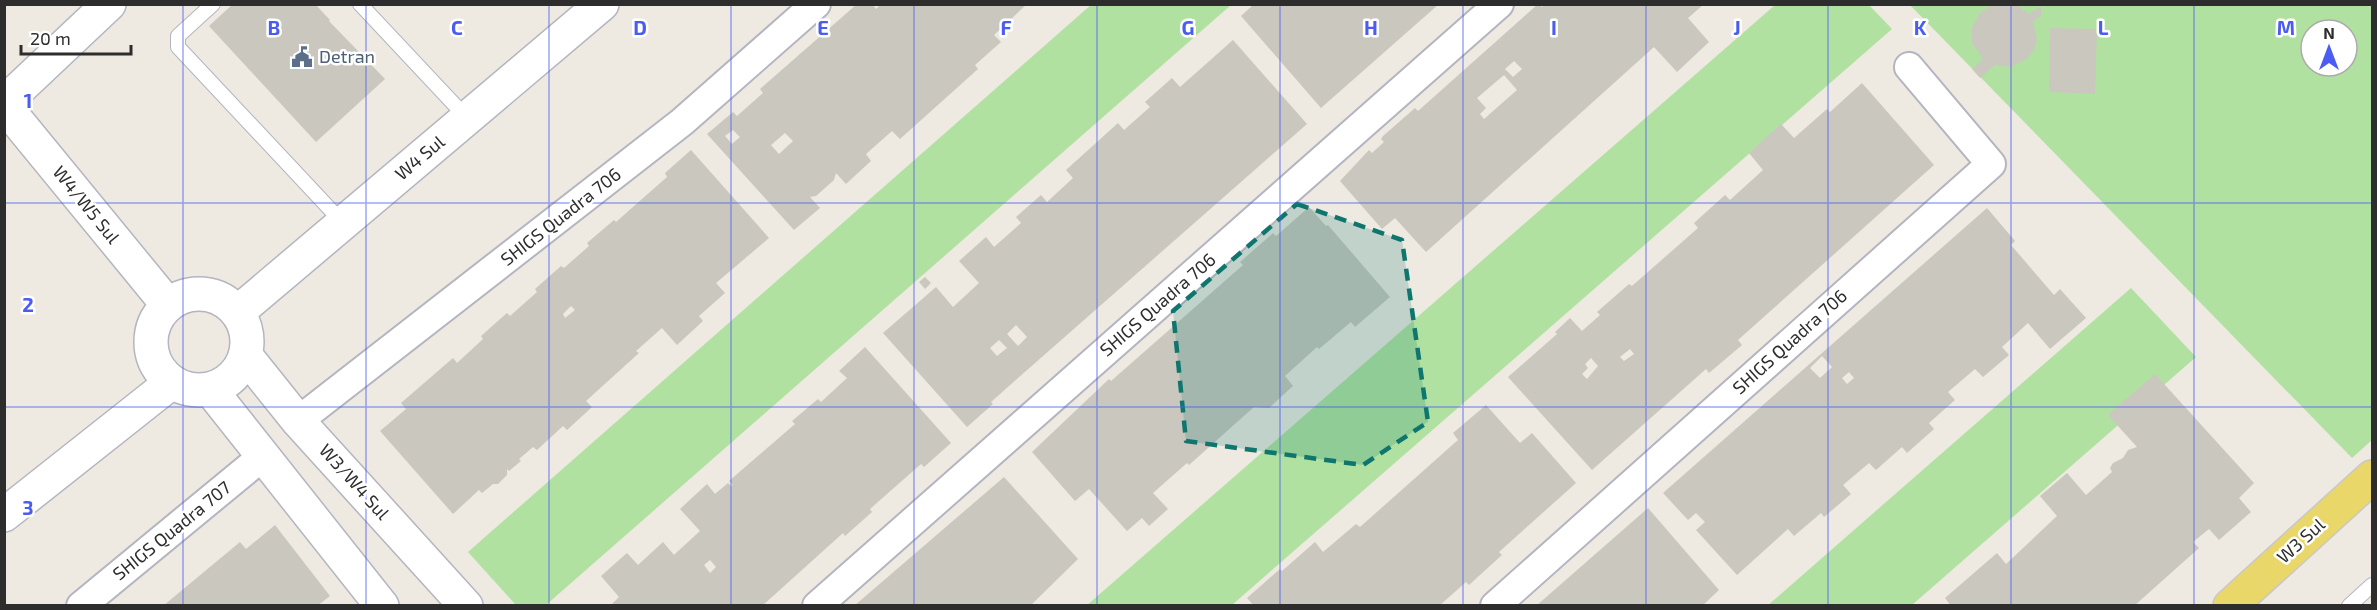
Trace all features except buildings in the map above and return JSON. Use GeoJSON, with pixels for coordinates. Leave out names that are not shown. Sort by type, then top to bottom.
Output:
{"type":"FeatureCollection","features":[{"type":"Feature","properties":{"kind":"main road"},"geometry":{"type":"LineString","coordinates":[[4,104],[109,4]]}},
{"type":"Feature","properties":{"kind":"main road","name":"W4 Sul"},"geometry":{"type":"LineString","coordinates":[[238,312],[602,4]]}},
{"type":"Feature","properties":{"kind":"main road","name":"W4/W5 Sul"},"geometry":{"type":"LineString","coordinates":[[4,104],[168,305]]}},
{"type":"Feature","properties":{"kind":"main road"},"geometry":{"type":"LineString","coordinates":[[197,294],[212,296],[226,302],[238,312],[245,326],[248,341],[246,356],[232,378],[210,389],[196,390],[183,388],[172,382],[159,369],[152,353],[151,335],[157,318],[168,305],[182,297],[197,294]]}},
{"type":"Feature","properties":{"kind":"main road","name":"W3/W4 Sul"},"geometry":{"type":"LineString","coordinates":[[246,356],[298,421],[466,606]]}},
{"type":"Feature","properties":{"kind":"main road"},"geometry":{"type":"LineString","coordinates":[[4,514],[172,382]]}},
{"type":"Feature","properties":{"kind":"main road"},"geometry":{"type":"LineString","coordinates":[[210,389],[382,606]]}},
{"type":"Feature","properties":{"kind":"main road","name":"W3 Sul"},"geometry":{"type":"LineString","coordinates":[[2230,606],[2373,477]]}},
{"type":"Feature","properties":{"kind":"street","name":"SHIGS Quadra 706"},"geometry":{"type":"LineString","coordinates":[[298,421],[682,122],[816,4]]}},
{"type":"Feature","properties":{"kind":"street","name":"SHIGS Quadra 706"},"geometry":{"type":"LineString","coordinates":[[818,606],[1499,4]]}},
{"type":"Feature","properties":{"kind":"street","name":"SHIGS Quadra 706"},"geometry":{"type":"LineString","coordinates":[[1495,606],[1991,164],[1909,67]]}},
{"type":"Feature","properties":{"kind":"street","name":"SHIGS Quadra 707"},"geometry":{"type":"LineString","coordinates":[[81,606],[262,456]]}},
{"type":"Feature","properties":{"kind":"lane"},"geometry":{"type":"LineString","coordinates":[[213,4],[178,36],[178,47],[343,224]]}},
{"type":"Feature","properties":{"kind":"lane"},"geometry":{"type":"LineString","coordinates":[[360,4],[467,118]]}},
{"type":"Feature","properties":{"kind":"lane"},"geometry":{"type":"LineString","coordinates":[[2349,606],[2373,585]]}},
{"type":"Feature","properties":{"kind":"highlighted area"},"geometry":{"type":"Polygon","coordinates":[[[1297,204],[1402,240],[1428,422],[1363,465],[1186,441],[1173,311],[1297,204]]]}},
{"type":"Feature","properties":{"kind":"green space"},"geometry":{"type":"Polygon","coordinates":[[[1092,4],[1231,5],[546,605],[516,605],[468,552],[1092,4]]]}},
{"type":"Feature","properties":{"kind":"green space"},"geometry":{"type":"Polygon","coordinates":[[[1775,5],[1869,5],[1892,29],[1232,605],[1086,606],[1775,5]]]}},
{"type":"Feature","properties":{"kind":"green space"},"geometry":{"type":"Polygon","coordinates":[[[1910,5],[2372,5],[2372,440],[2352,458],[1910,5]]]}},
{"type":"Feature","properties":{"kind":"green space"},"geometry":{"type":"Polygon","coordinates":[[[2131,288],[2196,357],[1912,605],[1767,606],[2131,288]]]}},
{"type":"Feature","properties":{"kind":"place","name":"Detran"},"geometry":{"type":"Point","coordinates":[302,57]}}]}
